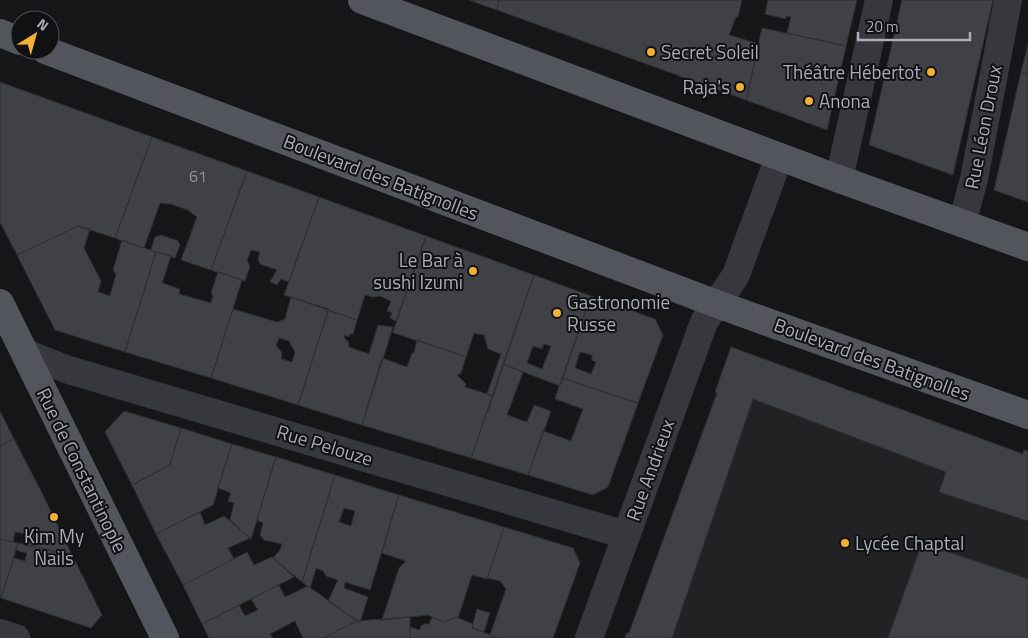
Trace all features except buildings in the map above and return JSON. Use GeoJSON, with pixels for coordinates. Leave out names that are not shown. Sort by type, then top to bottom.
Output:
{"type":"FeatureCollection","features":[{"type":"Feature","properties":{"kind":"main road"},"geometry":{"type":"LineString","coordinates":[[362,0],[779,157],[1028,247]]}},
{"type":"Feature","properties":{"kind":"main road","name":"Boulevard des Batignolles"},"geometry":{"type":"LineString","coordinates":[[60,56],[716,304],[1028,414]]}},
{"type":"Feature","properties":{"kind":"main road","name":"Rue de Constantinople"},"geometry":{"type":"LineString","coordinates":[[0,303],[165,638]]}},
{"type":"Feature","properties":{"kind":"street"},"geometry":{"type":"LineString","coordinates":[[839,179],[879,0]]}},
{"type":"Feature","properties":{"kind":"street","name":"Rue Léon Droux"},"geometry":{"type":"LineString","coordinates":[[962,223],[974,178],[1008,0]]}},
{"type":"Feature","properties":{"kind":"street"},"geometry":{"type":"LineString","coordinates":[[716,304],[736,275],[779,157]]}},
{"type":"Feature","properties":{"kind":"street","name":"Rue Andrieux"},"geometry":{"type":"LineString","coordinates":[[589,638],[704,322],[716,304]]}},
{"type":"Feature","properties":{"kind":"street","name":"Rue Pelouze"},"geometry":{"type":"LineString","coordinates":[[25,353],[69,370],[626,535]]}},
{"type":"Feature","properties":{"kind":"street"},"geometry":{"type":"LineString","coordinates":[[0,633],[16,638]]}},
{"type":"Feature","properties":{"kind":"shaded area","name":"Lycée Chaptal"},"geometry":{"type":"Polygon","coordinates":[[[731,347],[1022,454],[1024,450],[1028,451],[1028,638],[625,638],[627,633],[629,633],[717,393],[715,392],[731,347]]]}},
{"type":"Feature","properties":{"kind":"place","name":"Secret Soleil"},"geometry":{"type":"Point","coordinates":[651,52]}},
{"type":"Feature","properties":{"kind":"place","name":"Théâtre Hébertot"},"geometry":{"type":"Point","coordinates":[931,72]}},
{"type":"Feature","properties":{"kind":"place","name":"Raja's"},"geometry":{"type":"Point","coordinates":[740,87]}},
{"type":"Feature","properties":{"kind":"place","name":"Anona"},"geometry":{"type":"Point","coordinates":[809,101]}},
{"type":"Feature","properties":{"kind":"place","name":"Le Bar à sushi Izumi"},"geometry":{"type":"Point","coordinates":[473,271]}},
{"type":"Feature","properties":{"kind":"place","name":"Gastronomie Russe"},"geometry":{"type":"Point","coordinates":[557,313]}},
{"type":"Feature","properties":{"kind":"place","name":"Kim My Nails"},"geometry":{"type":"Point","coordinates":[54,517]}},
{"type":"Feature","properties":{"kind":"place","name":"Lycée Chaptal"},"geometry":{"type":"Point","coordinates":[845,543]}}]}
